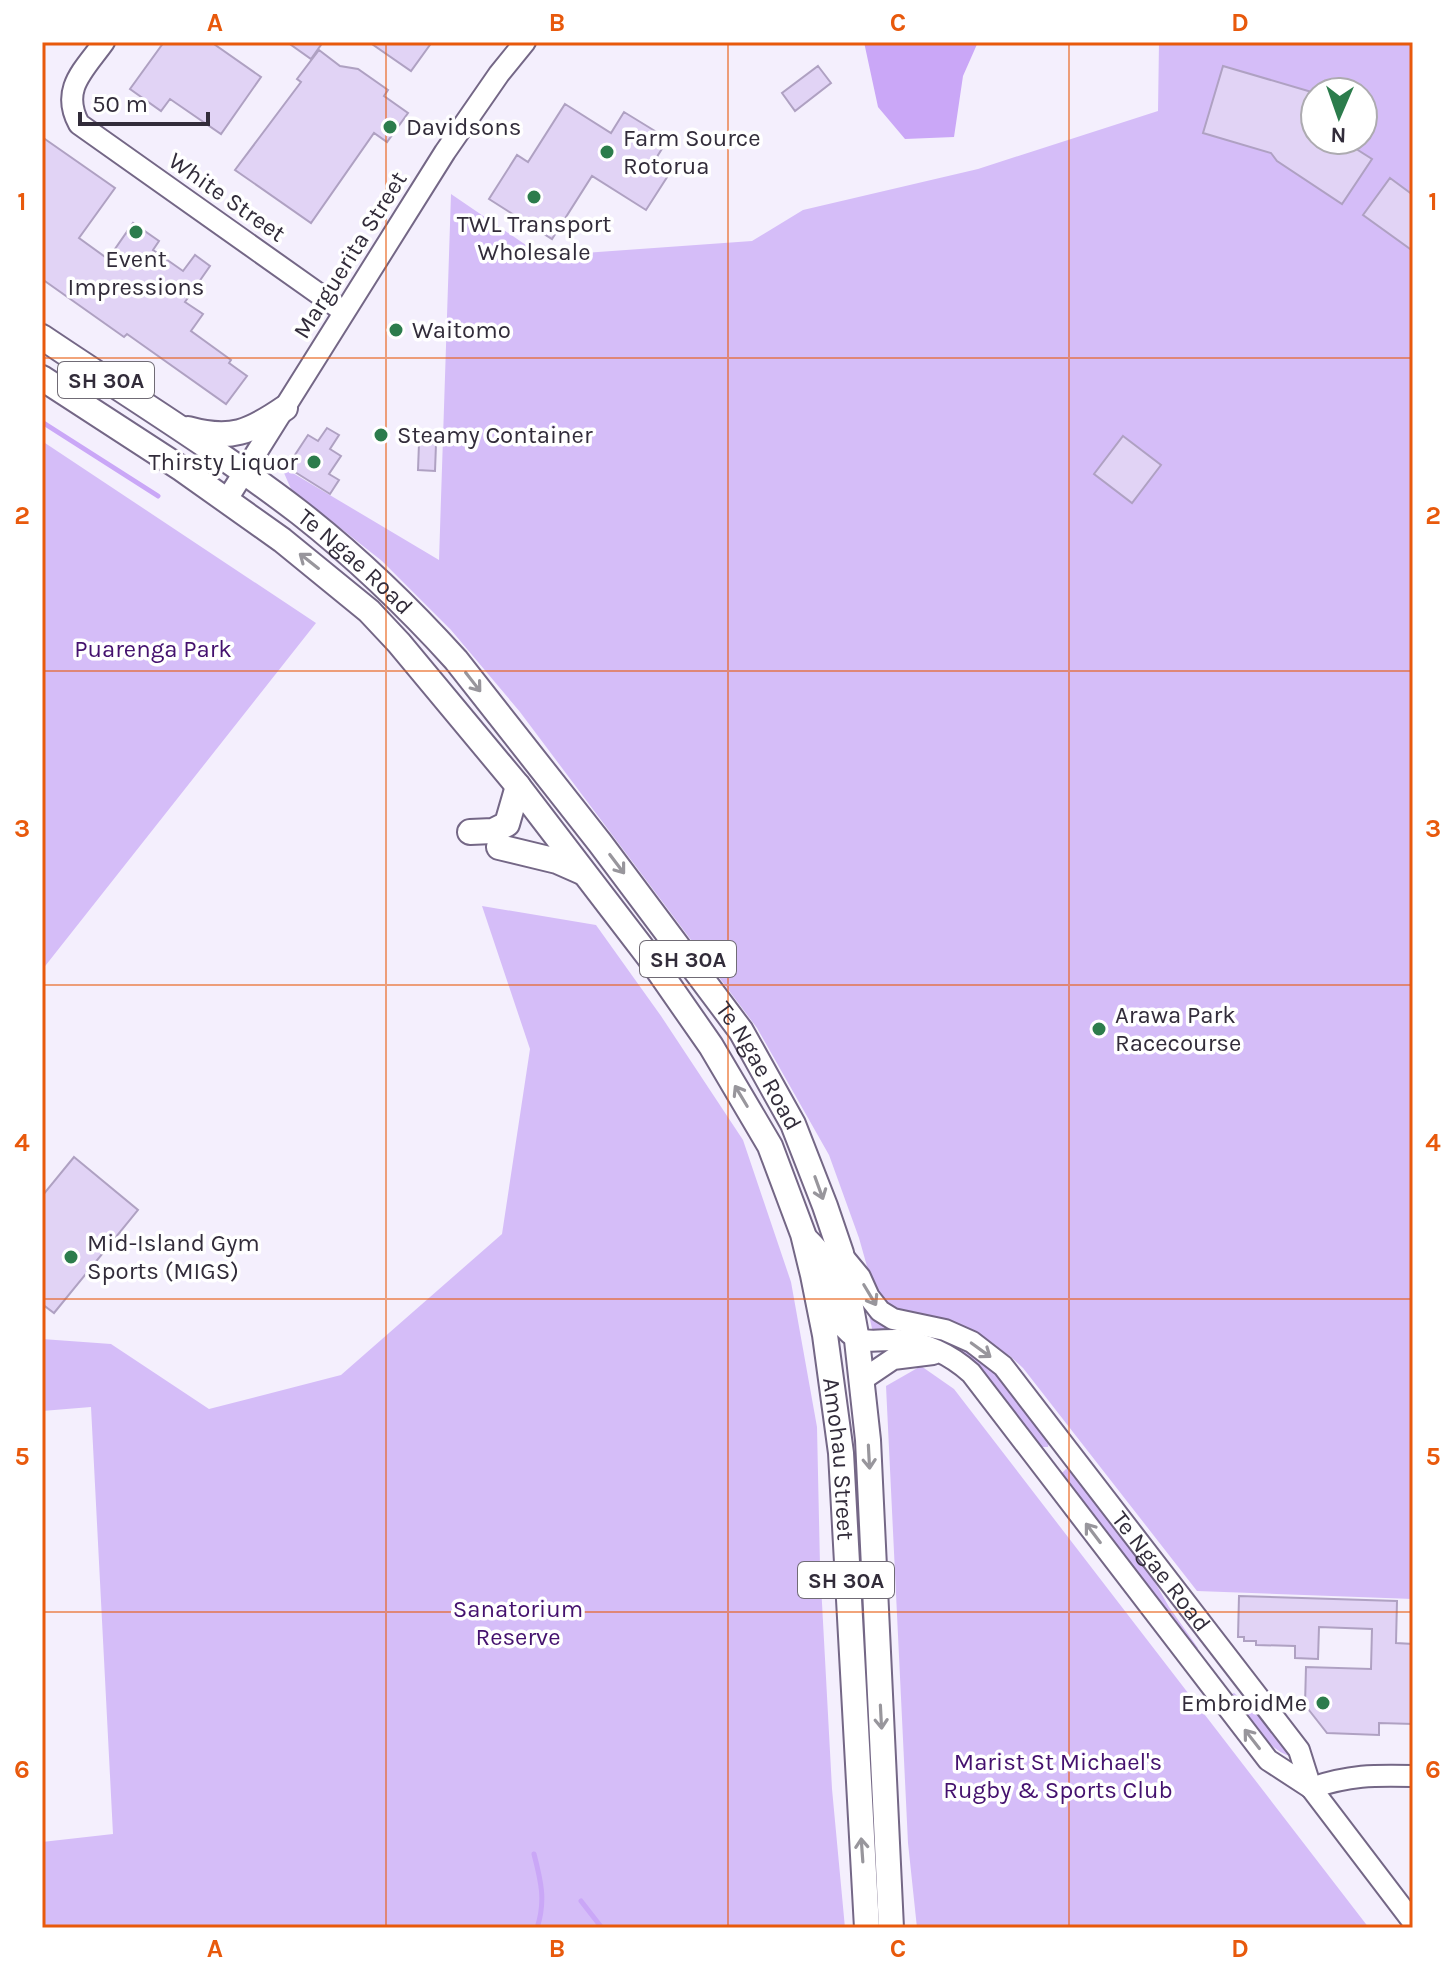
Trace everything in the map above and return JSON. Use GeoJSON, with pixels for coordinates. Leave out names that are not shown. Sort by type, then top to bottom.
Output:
{"type":"FeatureCollection","features":[{"type":"Feature","properties":{"kind":"main road","name":"Te Ngae Road"},"geometry":{"type":"LineString","coordinates":[[42,337],[300,514],[387,587],[456,660],[600,843],[741,1031],[793,1124],[841,1253]]}},
{"type":"Feature","properties":{"kind":"main road","name":"Te Ngae Road"},"geometry":{"type":"LineString","coordinates":[[42,378],[282,540],[369,611],[431,679],[518,786],[649,957],[740,1094],[780,1168],[803,1234]]}},
{"type":"Feature","properties":{"kind":"main road"},"geometry":{"type":"LineString","coordinates":[[171,424],[211,435],[237,434],[257,427],[285,408]]}},
{"type":"Feature","properties":{"kind":"main road"},"geometry":{"type":"LineString","coordinates":[[470,832],[493,831],[507,824],[518,786]]}},
{"type":"Feature","properties":{"kind":"main road"},"geometry":{"type":"LineString","coordinates":[[499,847],[557,861],[584,873]]}},
{"type":"Feature","properties":{"kind":"main road","name":"Amohau Street"},"geometry":{"type":"LineString","coordinates":[[803,1234],[825,1335],[841,1453],[867,1928]]}},
{"type":"Feature","properties":{"kind":"main road","name":"Amohau Street"},"geometry":{"type":"LineString","coordinates":[[841,1253],[857,1340],[868,1440],[891,1928]]}},
{"type":"Feature","properties":{"kind":"street","name":"White Street"},"geometry":{"type":"LineString","coordinates":[[104,42],[75,82],[70,95],[72,111],[79,124],[343,311]]}},
{"type":"Feature","properties":{"kind":"street","name":"Marguerita Street"},"geometry":{"type":"LineString","coordinates":[[226,501],[445,152],[525,42]]}},
{"type":"Feature","properties":{"kind":"street","name":"Te Ngae Road"},"geometry":{"type":"LineString","coordinates":[[803,1234],[825,1259],[838,1317],[844,1329],[857,1340],[898,1340],[921,1345],[957,1361],[971,1373],[1268,1760],[1311,1788],[1413,1922]]}},
{"type":"Feature","properties":{"kind":"street","name":"Te Ngae Road"},"geometry":{"type":"LineString","coordinates":[[841,1253],[880,1311],[893,1319],[945,1330],[972,1342],[1003,1366],[1299,1750],[1311,1788]]}},
{"type":"Feature","properties":{"kind":"street"},"geometry":{"type":"LineString","coordinates":[[862,1380],[893,1359],[941,1353]]}},
{"type":"Feature","properties":{"kind":"street"},"geometry":{"type":"LineString","coordinates":[[1044,1468],[1068,1451]]}},
{"type":"Feature","properties":{"kind":"street"},"geometry":{"type":"LineString","coordinates":[[1195,1666],[1218,1647]]}},
{"type":"Feature","properties":{"kind":"street"},"geometry":{"type":"LineString","coordinates":[[1311,1788],[1353,1776],[1413,1776]]}},
{"type":"Feature","properties":{"kind":"green space","name":"Arawa Park Racecourse"},"geometry":{"type":"Polygon","coordinates":[[[1159,42],[1413,42],[1413,1599],[1197,1591],[1023,1368],[1010,1356],[955,1324],[892,1308],[881,1298],[872,1284],[829,1155],[757,1028],[520,712],[451,630],[382,561],[291,489],[281,466],[439,560],[451,194],[542,256],[752,241],[803,210],[978,169],[1158,111],[1159,42]]]}},
{"type":"Feature","properties":{"kind":"green space","name":"Puarenga Park"},"geometry":{"type":"Polygon","coordinates":[[[42,441],[316,623],[42,970],[42,441]]]}},
{"type":"Feature","properties":{"kind":"green space","name":"Sanatorium Reserve"},"geometry":{"type":"Polygon","coordinates":[[[482,906],[596,925],[743,1140],[791,1282],[817,1427],[820,1566],[832,1789],[845,1928],[42,1928],[42,1842],[113,1834],[91,1407],[42,1411],[42,1339],[111,1344],[209,1409],[341,1375],[502,1234],[530,1049],[482,906]]]}},
{"type":"Feature","properties":{"kind":"green space"},"geometry":{"type":"Polygon","coordinates":[[[869,1315],[877,1320],[938,1331],[991,1366],[1049,1442],[1048,1447],[1040,1447],[982,1370],[957,1351],[873,1333],[869,1315]]]}},
{"type":"Feature","properties":{"kind":"green space","name":"Marist St Michael's Rugby & Sports Club"},"geometry":{"type":"Polygon","coordinates":[[[921,1366],[954,1389],[1369,1928],[917,1928],[908,1843],[886,1386],[921,1366]]]}},
{"type":"Feature","properties":{"kind":"green space"},"geometry":{"type":"Polygon","coordinates":[[[1066,1469],[1072,1470],[1147,1568],[1169,1607],[1198,1648],[1195,1651],[1063,1479],[1062,1473],[1066,1469]]]}},
{"type":"Feature","properties":{"kind":"green space"},"geometry":{"type":"Polygon","coordinates":[[[1234,1693],[1255,1710],[1292,1757],[1273,1747],[1257,1731],[1230,1695],[1234,1693]]]}},
{"type":"Feature","properties":{"kind":"shaded area"},"geometry":{"type":"Polygon","coordinates":[[[864,42],[978,42],[963,76],[954,137],[905,139],[878,107],[864,42]]]}},
{"type":"Feature","properties":{"kind":"building"},"geometry":{"type":"Polygon","coordinates":[[[164,42],[211,42],[261,77],[221,134],[170,99],[161,111],[130,89],[164,42]]]}},
{"type":"Feature","properties":{"kind":"building"},"geometry":{"type":"Polygon","coordinates":[[[287,42],[323,42],[311,59],[287,42]]]}},
{"type":"Feature","properties":{"kind":"building"},"geometry":{"type":"Polygon","coordinates":[[[369,42],[432,42],[411,71],[369,42]]]}},
{"type":"Feature","properties":{"kind":"building"},"geometry":{"type":"Polygon","coordinates":[[[319,50],[340,66],[358,69],[388,90],[384,96],[408,113],[387,142],[374,133],[311,223],[235,170],[301,82],[297,79],[319,50]]]}},
{"type":"Feature","properties":{"kind":"building"},"geometry":{"type":"Polygon","coordinates":[[[818,66],[831,83],[795,111],[782,93],[818,66]]]}},
{"type":"Feature","properties":{"kind":"building"},"geometry":{"type":"Polygon","coordinates":[[[1223,66],[1299,88],[1299,156],[1367,156],[1372,159],[1342,204],[1277,161],[1271,153],[1203,133],[1223,66]]]}},
{"type":"Feature","properties":{"kind":"building"},"geometry":{"type":"Polygon","coordinates":[[[565,104],[611,133],[624,112],[668,139],[655,160],[671,171],[646,210],[592,176],[552,239],[489,199],[517,155],[528,162],[565,104]]]}},
{"type":"Feature","properties":{"kind":"building"},"geometry":{"type":"Polygon","coordinates":[[[42,137],[115,188],[79,238],[108,259],[133,223],[159,241],[153,250],[183,271],[195,255],[210,266],[185,302],[203,314],[191,331],[231,360],[229,363],[247,376],[226,404],[42,279],[42,137]]]}},
{"type":"Feature","properties":{"kind":"building"},"geometry":{"type":"Polygon","coordinates":[[[1390,178],[1413,195],[1413,251],[1363,215],[1390,178]]]}},
{"type":"Feature","properties":{"kind":"building","name":"Thirsty Liquor"},"geometry":{"type":"Polygon","coordinates":[[[327,428],[339,435],[330,449],[341,456],[329,474],[339,480],[330,494],[287,467],[308,435],[318,441],[327,428]]]}},
{"type":"Feature","properties":{"kind":"building"},"geometry":{"type":"Polygon","coordinates":[[[1123,436],[1161,465],[1132,503],[1094,474],[1123,436]]]}},
{"type":"Feature","properties":{"kind":"building"},"geometry":{"type":"Polygon","coordinates":[[[419,443],[436,444],[435,471],[418,470],[419,443]]]}},
{"type":"Feature","properties":{"kind":"building","name":"Mid-Island Gym Sports (MIGS)"},"geometry":{"type":"Polygon","coordinates":[[[74,1157],[138,1210],[54,1313],[42,1304],[42,1196],[74,1157]]]}},
{"type":"Feature","properties":{"kind":"building"},"geometry":{"type":"Polygon","coordinates":[[[1239,1596],[1397,1601],[1396,1643],[1413,1644],[1413,1724],[1379,1723],[1379,1735],[1327,1733],[1305,1705],[1306,1667],[1371,1669],[1372,1629],[1319,1627],[1318,1659],[1295,1658],[1295,1646],[1256,1645],[1256,1641],[1244,1641],[1244,1637],[1238,1637],[1239,1596]]]}},
{"type":"Feature","properties":{"kind":"waterway"},"geometry":{"type":"LineString","coordinates":[[42,422],[158,496]]}},
{"type":"Feature","properties":{"kind":"waterway"},"geometry":{"type":"LineString","coordinates":[[534,1854],[542,1891],[537,1928]]}},
{"type":"Feature","properties":{"kind":"waterway"},"geometry":{"type":"LineString","coordinates":[[581,1901],[602,1928]]}},
{"type":"Feature","properties":{"kind":"place","name":"Davidsons"},"geometry":{"type":"Point","coordinates":[390,127]}},
{"type":"Feature","properties":{"kind":"place","name":"Farm Source Rotorua"},"geometry":{"type":"Point","coordinates":[607,152]}},
{"type":"Feature","properties":{"kind":"place","name":"TWL Transport Wholesale"},"geometry":{"type":"Point","coordinates":[534,197]}},
{"type":"Feature","properties":{"kind":"place","name":"Event Impressions"},"geometry":{"type":"Point","coordinates":[136,232]}},
{"type":"Feature","properties":{"kind":"place","name":"Waitomo"},"geometry":{"type":"Point","coordinates":[396,330]}},
{"type":"Feature","properties":{"kind":"place","name":"Steamy Container"},"geometry":{"type":"Point","coordinates":[381,435]}},
{"type":"Feature","properties":{"kind":"place","name":"Thirsty Liquor"},"geometry":{"type":"Point","coordinates":[314,462]}},
{"type":"Feature","properties":{"kind":"place","name":"Arawa Park Racecourse"},"geometry":{"type":"Point","coordinates":[1099,1029]}},
{"type":"Feature","properties":{"kind":"place","name":"Mid-Island Gym Sports (MIGS)"},"geometry":{"type":"Point","coordinates":[71,1257]}},
{"type":"Feature","properties":{"kind":"place","name":"EmbroidMe"},"geometry":{"type":"Point","coordinates":[1323,1703]}}]}
